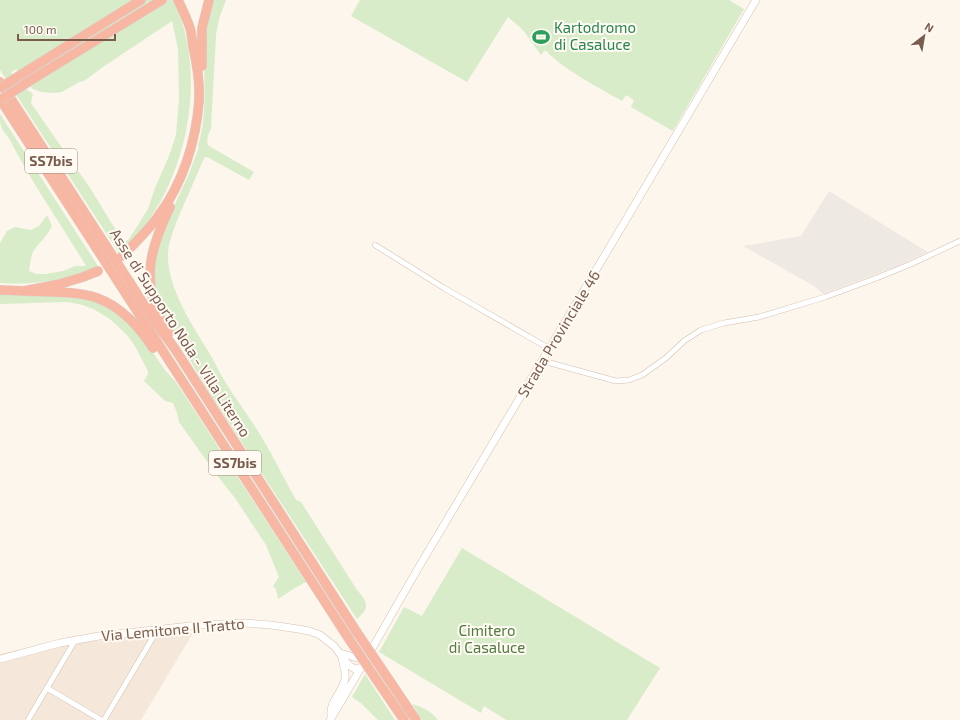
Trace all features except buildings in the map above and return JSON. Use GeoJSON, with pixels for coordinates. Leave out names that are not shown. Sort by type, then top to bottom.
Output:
{"type":"FeatureCollection","features":[{"type":"Feature","properties":{"kind":"highway"},"geometry":{"type":"LineString","coordinates":[[0,88],[141,0]]}},
{"type":"Feature","properties":{"kind":"highway"},"geometry":{"type":"LineString","coordinates":[[0,100],[162,0]]}},
{"type":"Feature","properties":{"kind":"highway"},"geometry":{"type":"LineString","coordinates":[[122,256],[159,216],[167,203],[180,177],[189,154],[194,134],[199,100],[196,59],[190,28],[178,0]]}},
{"type":"Feature","properties":{"kind":"highway"},"geometry":{"type":"LineString","coordinates":[[199,89],[202,77],[202,28],[209,0]]}},
{"type":"Feature","properties":{"kind":"highway","name":"Asse di Supporto Nola - Villa Literno"},"geometry":{"type":"LineString","coordinates":[[0,82],[140,299],[175,349],[356,631],[416,720]]}},
{"type":"Feature","properties":{"kind":"highway","name":"Asse di Supporto Nola - Villa Literno"},"geometry":{"type":"LineString","coordinates":[[0,100],[349,639],[404,720]]}},
{"type":"Feature","properties":{"kind":"highway"},"geometry":{"type":"LineString","coordinates":[[175,349],[172,336],[159,316],[154,300],[150,272],[153,249],[161,226],[174,200],[180,177]]}},
{"type":"Feature","properties":{"kind":"highway"},"geometry":{"type":"LineString","coordinates":[[24,291],[60,284],[98,271]]}},
{"type":"Feature","properties":{"kind":"highway"},"geometry":{"type":"LineString","coordinates":[[0,290],[73,293],[97,298],[110,304],[134,323],[142,331],[158,356],[174,370]]}},
{"type":"Feature","properties":{"kind":"street","name":"Strada Provinciale 46"},"geometry":{"type":"LineString","coordinates":[[331,719],[756,0]]}},
{"type":"Feature","properties":{"kind":"street"},"geometry":{"type":"LineString","coordinates":[[543,361],[616,381],[629,380],[642,375],[666,358],[684,341],[701,330],[724,323],[759,318],[825,297],[911,264],[960,241]]}},
{"type":"Feature","properties":{"kind":"street"},"geometry":{"type":"LineString","coordinates":[[376,245],[444,288],[550,349]]}},
{"type":"Feature","properties":{"kind":"street","name":"Via Lemitone II Tratto"},"geometry":{"type":"LineString","coordinates":[[0,659],[76,639],[199,625],[232,623],[271,625],[303,630],[320,635],[334,646],[340,654],[355,661],[361,668]]}},
{"type":"Feature","properties":{"kind":"street"},"geometry":{"type":"LineString","coordinates":[[104,720],[158,630]]}},
{"type":"Feature","properties":{"kind":"street"},"geometry":{"type":"LineString","coordinates":[[28,720],[76,639]]}},
{"type":"Feature","properties":{"kind":"street"},"geometry":{"type":"LineString","coordinates":[[340,654],[358,658],[375,645]]}},
{"type":"Feature","properties":{"kind":"street"},"geometry":{"type":"LineString","coordinates":[[331,719],[333,704],[345,680],[345,668],[340,654]]}},
{"type":"Feature","properties":{"kind":"street"},"geometry":{"type":"LineString","coordinates":[[47,688],[101,720]]}},
{"type":"Feature","properties":{"kind":"shaded area"},"geometry":{"type":"Polygon","coordinates":[[[829,191],[928,252],[898,266],[823,294],[814,286],[743,246],[801,236],[829,191]]]}},
{"type":"Feature","properties":{"kind":"shaded area"},"geometry":{"type":"Polygon","coordinates":[[[193,633],[141,720],[0,720],[0,663],[60,646],[83,642],[193,633]]]}},
{"type":"Feature","properties":{"kind":"green space"},"geometry":{"type":"Polygon","coordinates":[[[0,0],[173,0],[183,27],[189,56],[191,86],[188,116],[182,147],[173,176],[160,203],[144,227],[119,253],[0,70],[0,0]],[[172,21],[84,81],[79,82],[62,92],[41,92],[33,89],[25,82],[16,69],[11,72],[22,86],[33,94],[31,103],[90,188],[122,240],[125,241],[128,240],[148,209],[176,135],[179,98],[178,49],[172,21]]]}},
{"type":"Feature","properties":{"kind":"green space"},"geometry":{"type":"Polygon","coordinates":[[[213,0],[226,0],[219,19],[216,35],[211,128],[207,142],[209,146],[254,172],[249,180],[207,157],[204,158],[176,223],[170,242],[168,255],[172,280],[176,293],[189,319],[224,380],[266,444],[296,500],[301,502],[363,598],[366,608],[357,619],[206,388],[163,313],[156,296],[153,277],[154,259],[164,228],[188,176],[199,147],[204,105],[205,32],[213,0]]]}},
{"type":"Feature","properties":{"kind":"green space"},"geometry":{"type":"Polygon","coordinates":[[[360,0],[729,0],[744,9],[673,131],[631,107],[634,100],[626,95],[622,101],[572,72],[545,50],[541,55],[523,30],[508,17],[467,82],[351,16],[360,0]]]}},
{"type":"Feature","properties":{"kind":"green space"},"geometry":{"type":"Polygon","coordinates":[[[0,114],[98,266],[70,277],[50,281],[9,284],[0,283],[0,243],[7,231],[15,227],[31,230],[39,226],[47,215],[52,226],[33,252],[29,271],[37,274],[45,274],[63,271],[75,266],[86,266],[3,130],[0,114]]]}},
{"type":"Feature","properties":{"kind":"green space"},"geometry":{"type":"Polygon","coordinates":[[[0,295],[69,296],[96,301],[121,315],[145,341],[165,370],[176,382],[306,582],[278,599],[276,589],[273,586],[279,577],[266,545],[235,498],[179,422],[173,403],[165,401],[144,381],[148,371],[136,348],[128,336],[110,319],[83,305],[67,302],[0,304],[0,295]]]}},
{"type":"Feature","properties":{"kind":"green space","name":"Cimitero di Casaluce"},"geometry":{"type":"Polygon","coordinates":[[[462,548],[660,668],[627,720],[506,720],[484,706],[481,713],[379,652],[404,607],[422,616],[462,548]]]}},
{"type":"Feature","properties":{"kind":"green space"},"geometry":{"type":"Polygon","coordinates":[[[365,674],[395,720],[378,720],[362,704],[352,697],[365,674]]]}},
{"type":"Feature","properties":{"kind":"green space"},"geometry":{"type":"Polygon","coordinates":[[[412,704],[420,706],[433,714],[438,720],[422,720],[412,704]]]}},
{"type":"Feature","properties":{"kind":"place","name":"Kartodromo di Casaluce"},"geometry":{"type":"Point","coordinates":[541,37]}}]}
